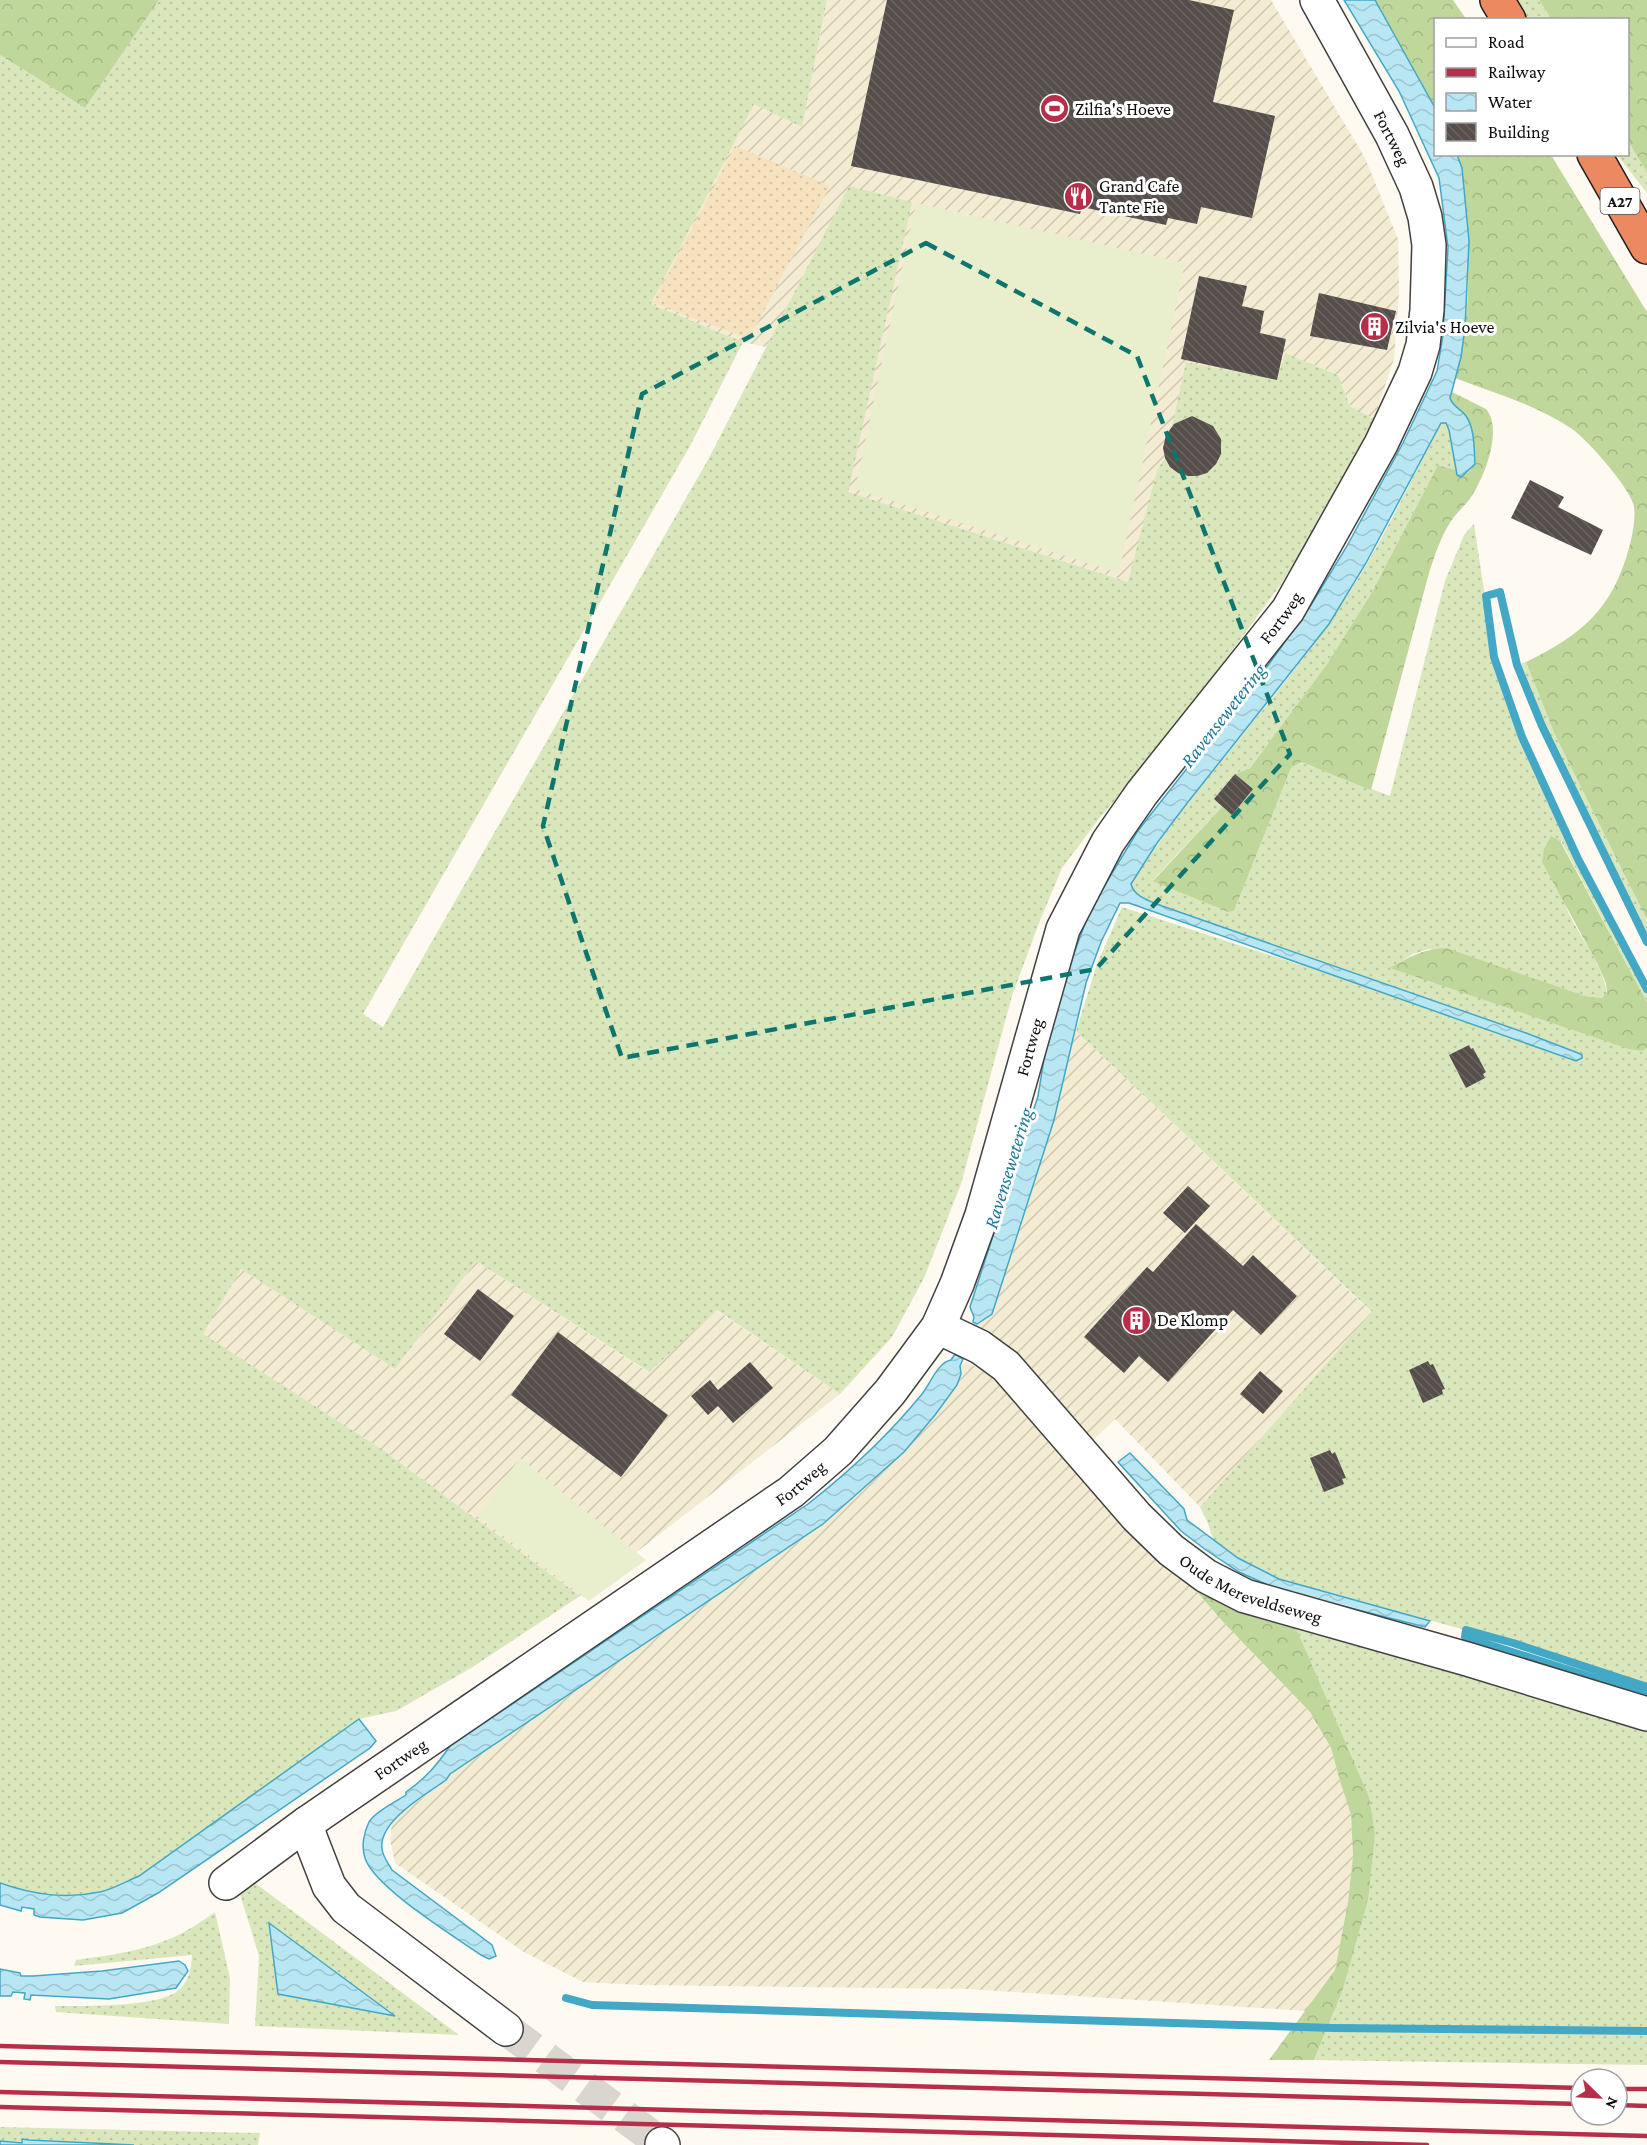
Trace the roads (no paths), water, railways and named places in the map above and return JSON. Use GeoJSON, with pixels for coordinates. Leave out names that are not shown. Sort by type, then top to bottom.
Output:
{"type":"FeatureCollection","features":[{"type":"Feature","properties":{"kind":"highway"},"geometry":{"type":"LineString","coordinates":[[1497,0],[1508,18]]}},
{"type":"Feature","properties":{"kind":"highway","name":"A27"},"geometry":{"type":"LineString","coordinates":[[1595,156],[1647,247]]}},
{"type":"Feature","properties":{"kind":"street","name":"Fortweg"},"geometry":{"type":"LineString","coordinates":[[226,1883],[307,1823],[791,1492],[838,1450],[890,1392],[938,1327],[957,1284],[982,1215],[1060,938],[1080,894],[1108,842],[1142,793],[1288,610],[1381,444],[1415,372],[1423,345],[1427,310],[1429,245],[1425,217],[1416,187],[1392,135],[1317,0]]}},
{"type":"Feature","properties":{"kind":"street","name":"Oude Mereveldseweg"},"geometry":{"type":"LineString","coordinates":[[938,1327],[980,1347],[1006,1366],[1137,1517],[1171,1550],[1206,1576],[1245,1596],[1467,1659],[1647,1714]]}},
{"type":"Feature","properties":{"kind":"street"},"geometry":{"type":"LineString","coordinates":[[307,1823],[329,1886],[346,1908],[506,2029]]}},
{"type":"Feature","properties":{"kind":"water"},"geometry":{"type":"Polygon","coordinates":[[[1344,0],[1375,0],[1434,106],[1434,156],[1457,156],[1462,168],[1469,241],[1465,328],[1461,357],[1450,398],[1469,421],[1474,439],[1475,464],[1461,477],[1457,475],[1449,430],[1446,423],[1441,423],[1366,563],[1329,624],[1188,802],[1157,843],[1131,884],[1139,895],[1162,906],[1526,1033],[1578,1053],[1582,1055],[1582,1058],[1576,1061],[1129,903],[1120,903],[1101,942],[1086,983],[1054,1120],[992,1314],[977,1324],[973,1322],[974,1317],[970,1307],[1038,1096],[1046,1047],[1059,993],[1091,908],[1137,832],[1269,664],[1311,605],[1347,546],[1403,443],[1437,371],[1443,335],[1448,247],[1439,178],[1399,91],[1344,0]]]}},
{"type":"Feature","properties":{"kind":"water"},"geometry":{"type":"Polygon","coordinates":[[[955,1354],[963,1359],[960,1366],[961,1374],[957,1385],[935,1415],[904,1452],[823,1524],[450,1774],[446,1780],[405,1809],[388,1828],[382,1849],[392,1870],[492,1945],[496,1956],[489,1959],[481,1955],[416,1910],[371,1870],[363,1849],[367,1826],[372,1818],[406,1795],[406,1792],[430,1771],[450,1746],[808,1504],[854,1466],[882,1439],[922,1394],[938,1369],[951,1360],[955,1354]]]}},
{"type":"Feature","properties":{"kind":"water"},"geometry":{"type":"Polygon","coordinates":[[[1130,1453],[1184,1509],[1187,1520],[1238,1558],[1279,1579],[1430,1621],[1425,1627],[1279,1590],[1239,1572],[1181,1531],[1118,1462],[1130,1453]]]}},
{"type":"Feature","properties":{"kind":"water"},"geometry":{"type":"Polygon","coordinates":[[[359,1719],[376,1741],[370,1748],[158,1893],[122,1913],[83,1920],[40,1917],[34,1915],[34,1909],[22,1907],[21,1911],[0,1905],[0,1883],[37,1893],[74,1895],[105,1891],[139,1876],[359,1719]]]}},
{"type":"Feature","properties":{"kind":"water"},"geometry":{"type":"Polygon","coordinates":[[[269,1923],[395,2016],[278,1994],[269,1923]]]}},
{"type":"Feature","properties":{"kind":"water"},"geometry":{"type":"Polygon","coordinates":[[[179,1961],[188,1971],[176,1988],[109,1999],[31,1995],[30,2000],[24,1999],[25,1993],[13,1992],[11,1996],[0,1996],[0,1969],[20,1973],[21,1976],[33,1976],[102,1971],[179,1961]]]}},
{"type":"Feature","properties":{"kind":"water"},"geometry":{"type":"Polygon","coordinates":[[[22,2139],[134,2145],[0,2145],[0,2141],[22,2143],[22,2139]]]}},
{"type":"Feature","properties":{"kind":"waterway"},"geometry":{"type":"LineString","coordinates":[[1647,942],[1542,726],[1517,665],[1500,592],[1486,596],[1494,657],[1522,737],[1578,859],[1647,989]]}},
{"type":"Feature","properties":{"kind":"waterway"},"geometry":{"type":"LineString","coordinates":[[1647,1687],[1466,1630],[1465,1637],[1647,1695]]}},
{"type":"Feature","properties":{"kind":"waterway"},"geometry":{"type":"LineString","coordinates":[[566,1998],[592,2005],[1333,2028],[1647,2031]]}},
{"type":"Feature","properties":{"kind":"tunnel"},"geometry":{"type":"LineString","coordinates":[[506,2029],[662,2144]]}},
{"type":"Feature","properties":{"kind":"railway"},"geometry":{"type":"LineString","coordinates":[[0,2046],[1569,2088]]}},
{"type":"Feature","properties":{"kind":"railway"},"geometry":{"type":"LineString","coordinates":[[0,2062],[1569,2104]]}},
{"type":"Feature","properties":{"kind":"railway"},"geometry":{"type":"LineString","coordinates":[[1629,2089],[1647,2089]]}},
{"type":"Feature","properties":{"kind":"railway"},"geometry":{"type":"LineString","coordinates":[[0,2092],[1647,2136]]}},
{"type":"Feature","properties":{"kind":"railway"},"geometry":{"type":"LineString","coordinates":[[1629,2105],[1647,2106]]}},
{"type":"Feature","properties":{"kind":"railway"},"geometry":{"type":"LineString","coordinates":[[0,2107],[1427,2145]]}},
{"type":"Feature","properties":{"kind":"place","name":"Zilfia's Hoeve"},"geometry":{"type":"Point","coordinates":[1054,109]}},
{"type":"Feature","properties":{"kind":"place","name":"Grand Cafe Tante Fie"},"geometry":{"type":"Point","coordinates":[1078,196]}},
{"type":"Feature","properties":{"kind":"place","name":"Zilvia's Hoeve"},"geometry":{"type":"Point","coordinates":[1374,327]}},
{"type":"Feature","properties":{"kind":"place","name":"De Klomp"},"geometry":{"type":"Point","coordinates":[1136,1320]}},
{"type":"Feature","properties":{"kind":"water label","name":"Ravensewetering"},"geometry":{"type":"Point","coordinates":[1223,715]}},
{"type":"Feature","properties":{"kind":"water label","name":"Ravensewetering"},"geometry":{"type":"Point","coordinates":[1008,1168]}}]}
